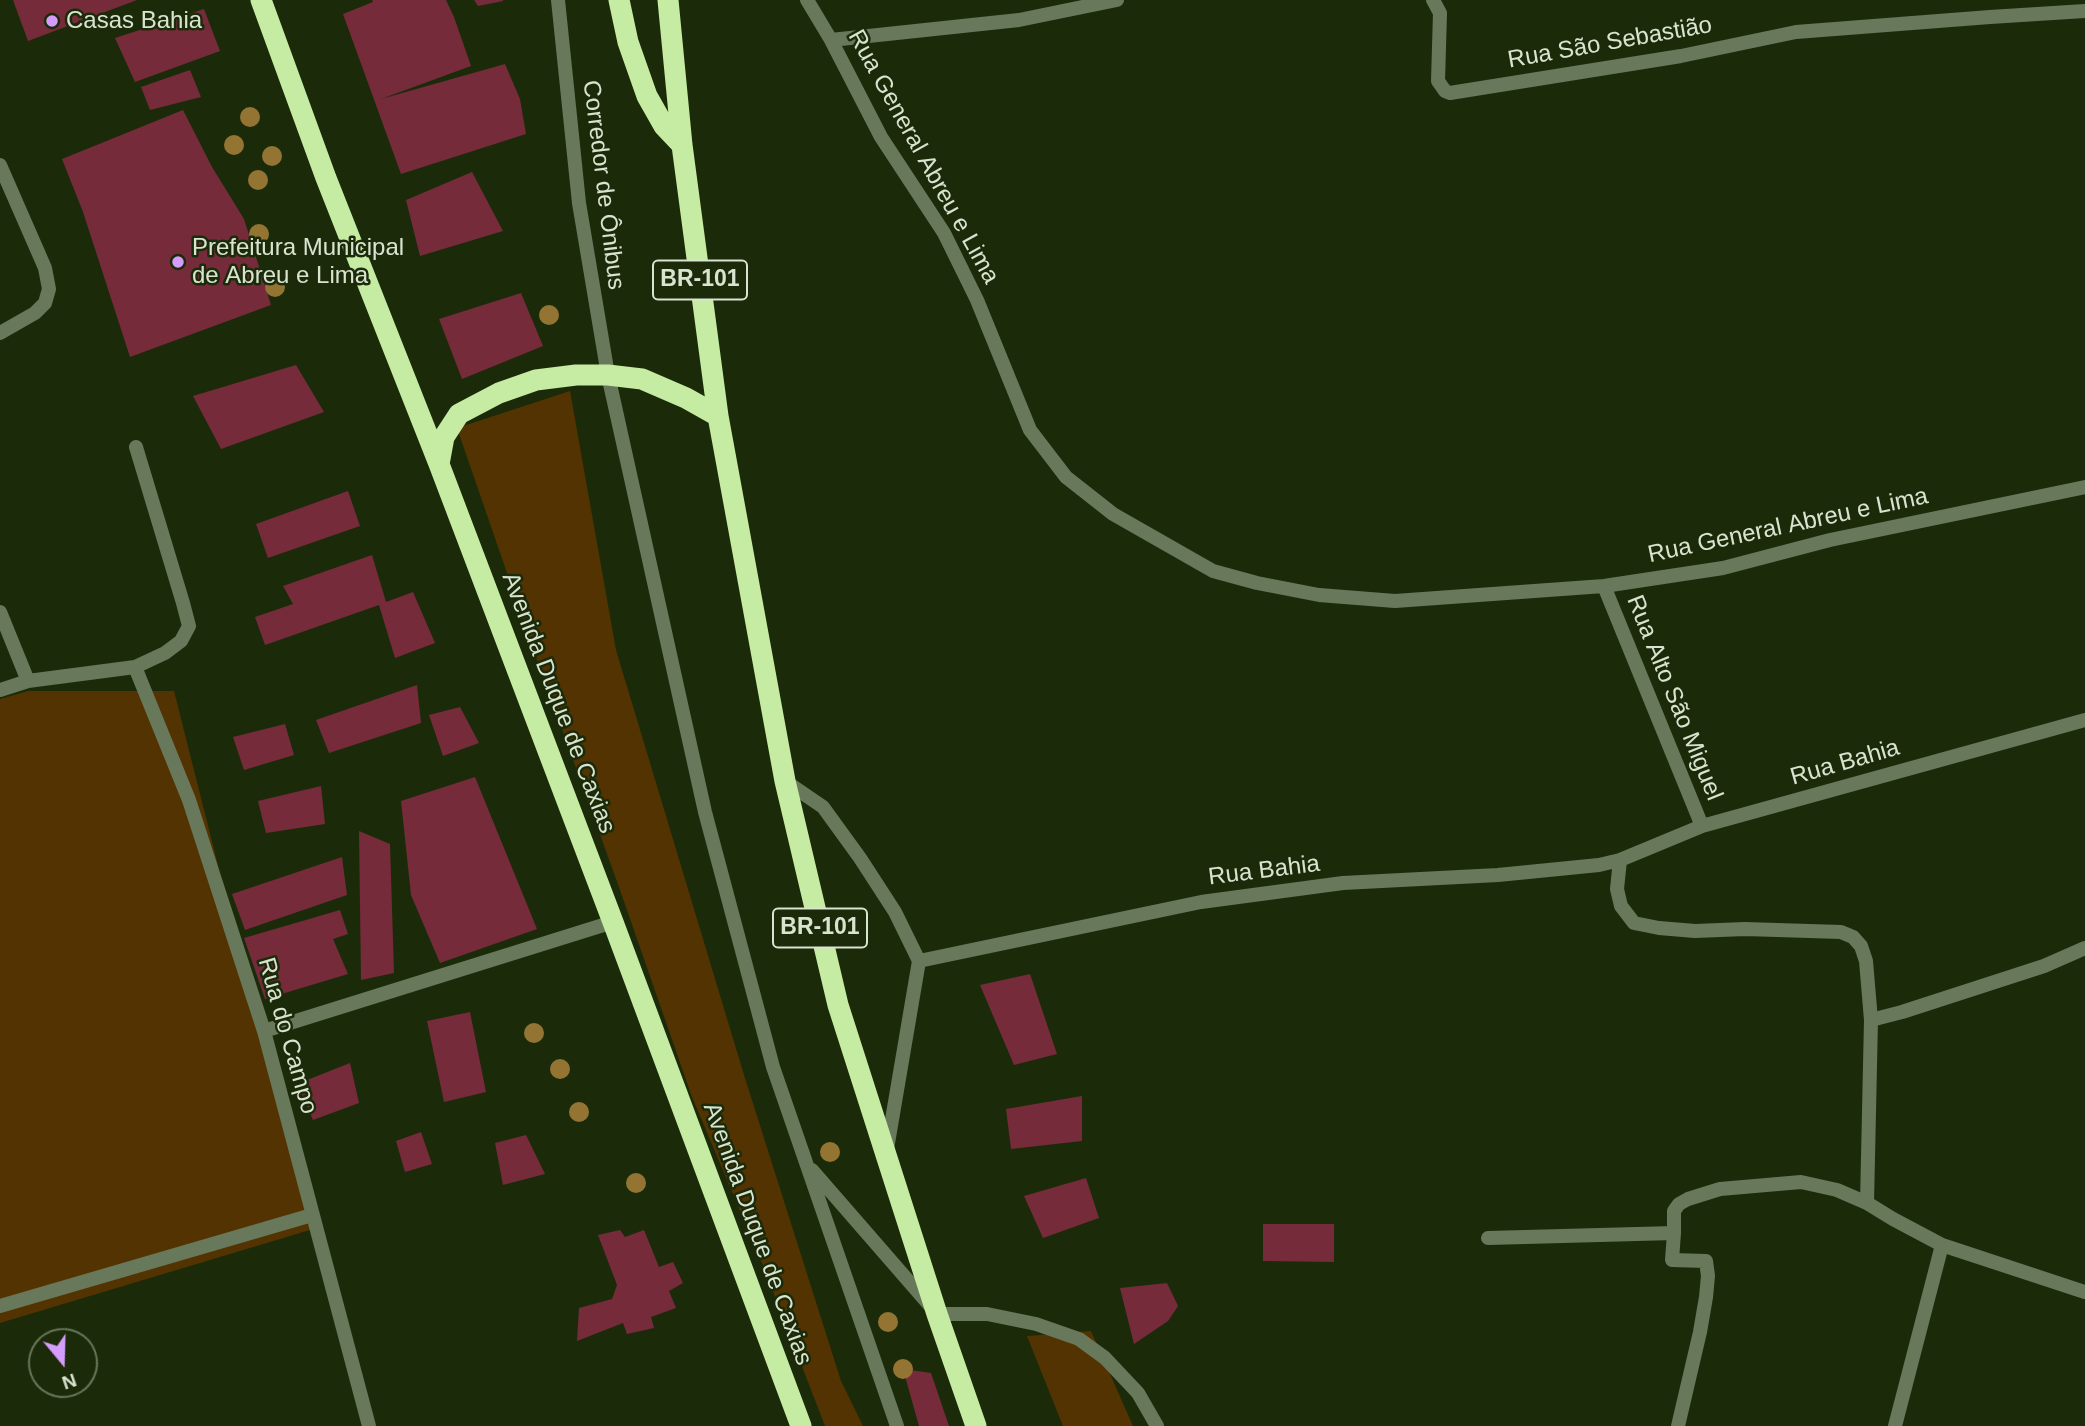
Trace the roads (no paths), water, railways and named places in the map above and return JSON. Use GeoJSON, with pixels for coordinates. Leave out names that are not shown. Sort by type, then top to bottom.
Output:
{"type":"FeatureCollection","features":[{"type":"Feature","properties":{"kind":"highway","name":"Avenida Duque de Caxias"},"geometry":{"type":"LineString","coordinates":[[261,0],[326,177],[439,464],[613,922],[801,1426]]}},
{"type":"Feature","properties":{"kind":"highway"},"geometry":{"type":"LineString","coordinates":[[619,0],[628,42],[648,96],[664,126],[682,145]]}},
{"type":"Feature","properties":{"kind":"highway","name":"BR-101"},"geometry":{"type":"LineString","coordinates":[[668,0],[682,145],[718,416],[785,781],[838,1005],[975,1426]]}},
{"type":"Feature","properties":{"kind":"highway"},"geometry":{"type":"LineString","coordinates":[[439,464],[444,437],[459,414],[499,393],[536,380],[576,374],[642,379],[686,398],[718,416]]}},
{"type":"Feature","properties":{"kind":"street","name":"Corredor de Ônibus"},"geometry":{"type":"LineString","coordinates":[[558,0],[579,203],[608,375],[705,813],[773,1068],[897,1426]]}},
{"type":"Feature","properties":{"kind":"street","name":"Rua General Abreu e Lima"},"geometry":{"type":"LineString","coordinates":[[807,0],[831,40],[881,137],[944,233],[977,300],[1030,430],[1066,477],[1113,514],[1213,571],[1319,595],[1395,601],[1604,586],[1723,568],[1830,540],[2085,487]]}},
{"type":"Feature","properties":{"kind":"street"},"geometry":{"type":"LineString","coordinates":[[831,40],[1020,20],[1117,0]]}},
{"type":"Feature","properties":{"kind":"street","name":"Rua São Sebastião"},"geometry":{"type":"LineString","coordinates":[[1433,0],[1440,13],[1438,81],[1445,91],[1450,93],[1681,56],[1796,33],[2085,11]]}},
{"type":"Feature","properties":{"kind":"street"},"geometry":{"type":"LineString","coordinates":[[0,165],[45,268],[49,289],[45,303],[35,313],[0,332]]}},
{"type":"Feature","properties":{"kind":"street"},"geometry":{"type":"LineString","coordinates":[[0,690],[28,681],[135,667],[166,653],[181,641],[189,626],[136,447]]}},
{"type":"Feature","properties":{"kind":"street","name":"Rua Alto São Miguel"},"geometry":{"type":"LineString","coordinates":[[1604,586],[1702,826]]}},
{"type":"Feature","properties":{"kind":"street"},"geometry":{"type":"LineString","coordinates":[[0,611],[28,681]]}},
{"type":"Feature","properties":{"kind":"street","name":"Rua do Campo"},"geometry":{"type":"LineString","coordinates":[[135,667],[189,800],[264,1031],[369,1426]]}},
{"type":"Feature","properties":{"kind":"street","name":"Rua Bahia"},"geometry":{"type":"LineString","coordinates":[[919,961],[1201,902],[1343,883],[1498,876],[1599,865],[1620,860],[1702,826],[2085,720]]}},
{"type":"Feature","properties":{"kind":"street"},"geometry":{"type":"LineString","coordinates":[[785,781],[823,807],[895,912],[919,961],[886,1151]]}},
{"type":"Feature","properties":{"kind":"street"},"geometry":{"type":"LineString","coordinates":[[1620,860],[1617,889],[1621,906],[1634,923],[1695,931],[1745,929],[1841,932],[1853,937],[1861,946],[1866,961],[1871,1020],[1867,1203]]}},
{"type":"Feature","properties":{"kind":"street"},"geometry":{"type":"LineString","coordinates":[[264,1031],[613,922]]}},
{"type":"Feature","properties":{"kind":"street"},"geometry":{"type":"LineString","coordinates":[[1871,1020],[2043,966],[2085,948]]}},
{"type":"Feature","properties":{"kind":"street"},"geometry":{"type":"LineString","coordinates":[[807,1164],[937,1314],[987,1314],[1036,1324],[1079,1339],[1105,1358],[1139,1393],[1157,1426]]}},
{"type":"Feature","properties":{"kind":"street"},"geometry":{"type":"LineString","coordinates":[[1678,1426],[1700,1332],[1708,1276],[1706,1261],[1672,1259],[1674,1211],[1679,1204],[1720,1189],[1801,1182],[1837,1190],[1867,1203],[1942,1245],[2085,1292]]}},
{"type":"Feature","properties":{"kind":"street"},"geometry":{"type":"LineString","coordinates":[[0,1306],[312,1215]]}},
{"type":"Feature","properties":{"kind":"street"},"geometry":{"type":"LineString","coordinates":[[1488,1238],[1674,1233]]}},
{"type":"Feature","properties":{"kind":"street"},"geometry":{"type":"LineString","coordinates":[[1895,1426],[1942,1245]]}},
{"type":"Feature","properties":{"kind":"place","name":"Casas Bahia"},"geometry":{"type":"Point","coordinates":[52,21]}},
{"type":"Feature","properties":{"kind":"place","name":"Prefeitura Municipal de Abreu e Lima"},"geometry":{"type":"Point","coordinates":[178,262]}}]}
